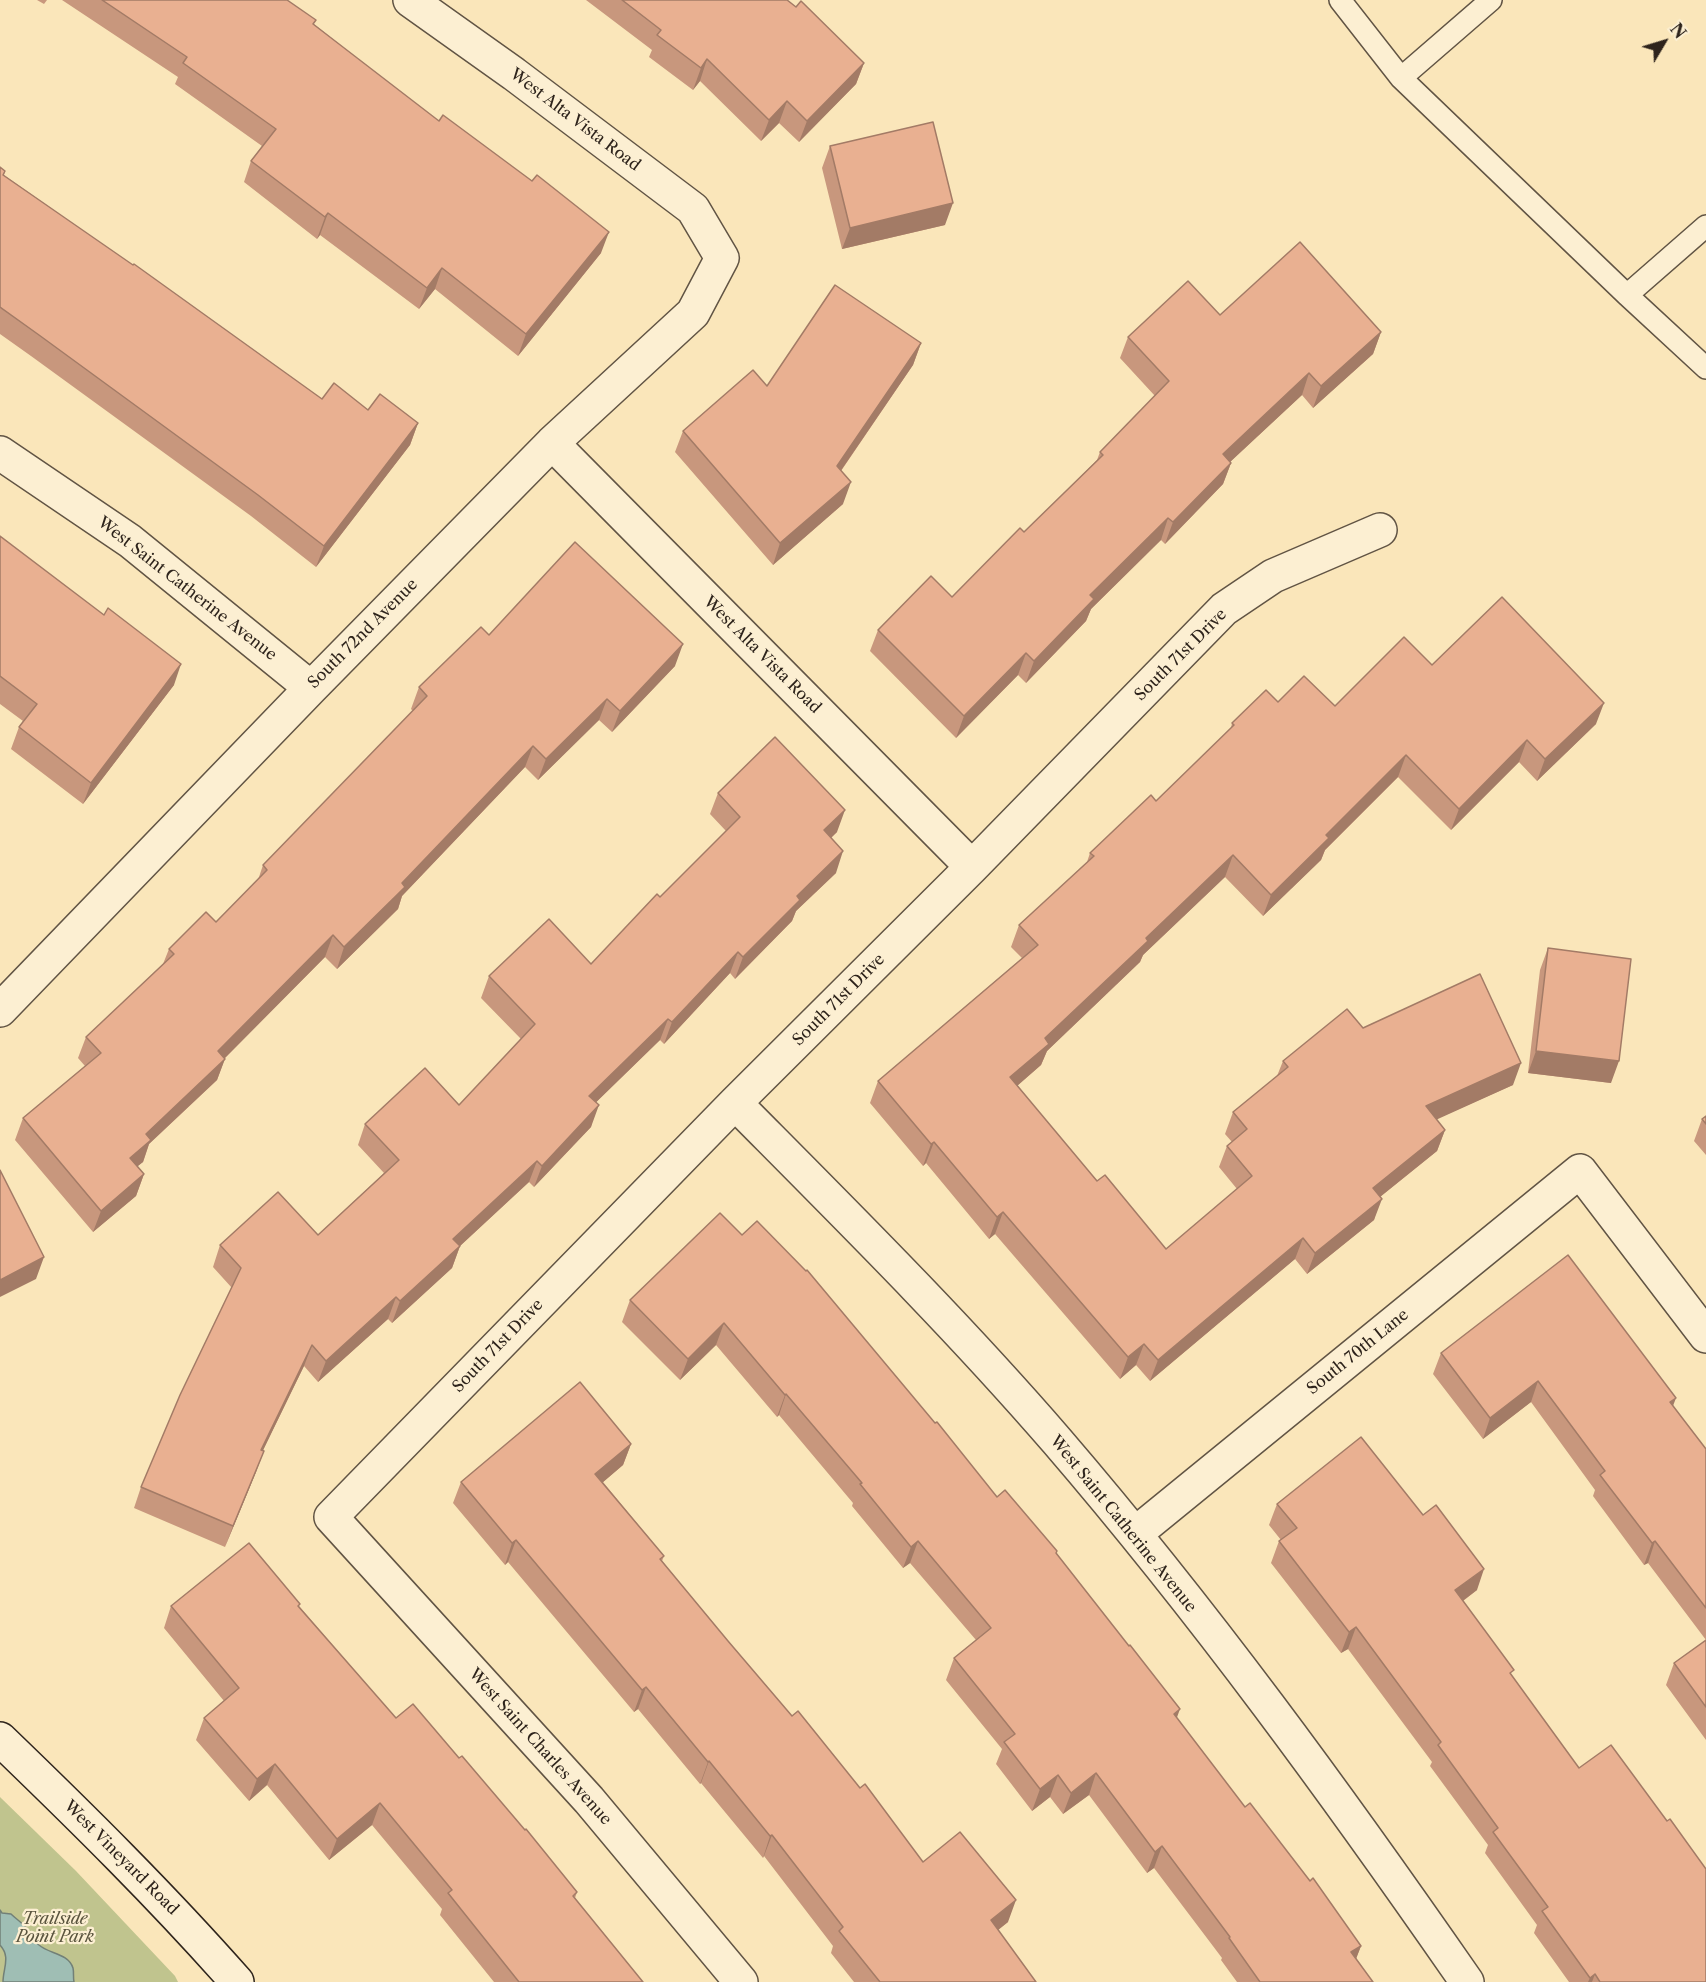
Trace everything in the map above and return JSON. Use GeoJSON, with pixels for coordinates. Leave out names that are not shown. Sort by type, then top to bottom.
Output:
{"type":"FeatureCollection","features":[{"type":"Feature","properties":{"kind":"street","name":"West Alta Vista Road"},"geometry":{"type":"LineString","coordinates":[[410,0],[514,74],[693,209],[722,258]]}},
{"type":"Feature","properties":{"kind":"street","name":"South 72nd Avenue"},"geometry":{"type":"LineString","coordinates":[[0,1011],[311,688],[552,443],[693,313],[722,258]]}},
{"type":"Feature","properties":{"kind":"street","name":"West Alta Vista Road"},"geometry":{"type":"LineString","coordinates":[[552,443],[972,867]]}},
{"type":"Feature","properties":{"kind":"street","name":"West Saint Catherine Avenue"},"geometry":{"type":"LineString","coordinates":[[0,453],[130,541],[311,688]]}},
{"type":"Feature","properties":{"kind":"street","name":"South 71st Drive"},"geometry":{"type":"LineString","coordinates":[[331,1517],[735,1103],[972,867],[1224,609],[1273,576],[1380,530]]}},
{"type":"Feature","properties":{"kind":"street","name":"West Saint Catherine Avenue"},"geometry":{"type":"LineString","coordinates":[[735,1103],[902,1271],[955,1328],[1135,1534],[1326,1782],[1467,1982]]}},
{"type":"Feature","properties":{"kind":"street","name":"South 70th Lane"},"geometry":{"type":"LineString","coordinates":[[1135,1534],[1580,1171],[1706,1336]]}},
{"type":"Feature","properties":{"kind":"street","name":"West Saint Charles Avenue"},"geometry":{"type":"LineString","coordinates":[[331,1517],[590,1800],[741,1982]]}},
{"type":"Feature","properties":{"kind":"street","name":"West Vineyard Road"},"geometry":{"type":"LineString","coordinates":[[0,1739],[105,1840],[198,1937],[237,1982]]}},
{"type":"Feature","properties":{"kind":"lane"},"geometry":{"type":"LineString","coordinates":[[1340,0],[1401,78],[1706,368]]}},
{"type":"Feature","properties":{"kind":"lane"},"geometry":{"type":"LineString","coordinates":[[1401,78],[1491,0]]}},
{"type":"Feature","properties":{"kind":"lane"},"geometry":{"type":"LineString","coordinates":[[1627,295],[1706,226]]}},
{"type":"Feature","properties":{"kind":"green space","name":"Trailside Point Park"},"geometry":{"type":"Polygon","coordinates":[[[0,1797],[76,1871],[175,1976],[178,1982],[0,1982],[0,1797]]]}},
{"type":"Feature","properties":{"kind":"water"},"geometry":{"type":"Polygon","coordinates":[[[0,1910],[2,1913],[11,1914],[43,1948],[67,1959],[73,1968],[74,1982],[3,1982],[6,1958],[0,1945],[0,1910]]]}},
{"type":"Feature","properties":{"kind":"building"},"geometry":{"type":"Polygon","coordinates":[[[102,0],[287,0],[316,20],[313,24],[439,121],[443,115],[532,181],[537,175],[609,232],[526,334],[442,268],[427,288],[328,213],[325,217],[251,161],[276,129],[183,63],[187,57],[102,0]]]}},
{"type":"Feature","properties":{"kind":"building"},"geometry":{"type":"Polygon","coordinates":[[[622,0],[787,0],[796,7],[801,1],[864,63],[807,121],[787,101],[769,120],[707,59],[701,68],[657,35],[661,30],[622,0]]]}},
{"type":"Feature","properties":{"kind":"building"},"geometry":{"type":"Polygon","coordinates":[[[933,122],[953,203],[850,228],[830,146],[933,122]]]}},
{"type":"Feature","properties":{"kind":"building"},"geometry":{"type":"Polygon","coordinates":[[[0,167],[5,171],[3,175],[134,264],[322,399],[334,383],[368,410],[380,394],[418,423],[324,546],[258,495],[0,307],[0,167]]]}},
{"type":"Feature","properties":{"kind":"building"},"geometry":{"type":"Polygon","coordinates":[[[1300,242],[1381,332],[1321,386],[1309,373],[1223,454],[1231,463],[1173,522],[1168,518],[1090,595],[1094,599],[1034,661],[1026,653],[964,716],[878,630],[931,576],[952,597],[1020,528],[1024,532],[1103,455],[1100,452],[1169,381],[1128,337],[1188,281],[1220,315],[1300,242]]]}},
{"type":"Feature","properties":{"kind":"building"},"geometry":{"type":"Polygon","coordinates":[[[835,285],[921,343],[837,466],[851,482],[780,543],[683,431],[753,370],[767,386],[835,285]]]}},
{"type":"Feature","properties":{"kind":"building"},"geometry":{"type":"Polygon","coordinates":[[[0,536],[104,615],[108,608],[181,664],[91,783],[19,727],[37,704],[0,676],[0,536]]]}},
{"type":"Feature","properties":{"kind":"building"},"geometry":{"type":"Polygon","coordinates":[[[575,542],[683,644],[620,711],[607,699],[546,759],[533,746],[402,883],[405,887],[344,947],[333,935],[218,1051],[225,1059],[146,1134],[151,1140],[130,1158],[144,1174],[101,1211],[23,1118],[101,1053],[86,1037],[174,954],[169,949],[206,912],[216,922],[267,870],[263,865],[427,696],[419,687],[481,627],[489,635],[575,542]]]}},
{"type":"Feature","properties":{"kind":"building"},"geometry":{"type":"Polygon","coordinates":[[[1502,597],[1604,703],[1545,759],[1527,740],[1459,809],[1406,755],[1326,835],[1329,838],[1271,895],[1233,855],[1146,938],[1148,941],[1045,1038],[1049,1044],[1010,1077],[1097,1181],[1105,1175],[1166,1249],[1252,1176],[1227,1146],[1247,1129],[1233,1112],[1288,1067],[1283,1061],[1347,1009],[1363,1028],[1480,974],[1521,1063],[1426,1106],[1445,1130],[1373,1188],[1382,1199],[1315,1253],[1303,1238],[1158,1360],[1144,1344],[1128,1357],[1003,1212],[997,1217],[934,1142],[931,1144],[878,1081],[1038,945],[1019,925],[1094,856],[1090,853],[1151,795],[1156,801],[1234,725],[1232,723],[1266,690],[1278,702],[1304,676],[1335,706],[1404,637],[1432,665],[1502,597]]]}},
{"type":"Feature","properties":{"kind":"building"},"geometry":{"type":"Polygon","coordinates":[[[775,737],[845,810],[824,830],[843,851],[797,896],[800,900],[743,957],[738,952],[672,1022],[668,1019],[589,1096],[599,1105],[542,1166],[537,1161],[453,1239],[460,1246],[400,1301],[396,1297],[326,1361],[312,1345],[261,1450],[264,1451],[233,1526],[141,1487],[180,1395],[241,1268],[220,1245],[278,1192],[318,1235],[399,1160],[365,1124],[425,1068],[459,1105],[535,1024],[489,976],[549,919],[591,964],[657,894],[660,897],[740,817],[718,793],[775,737]]]}},
{"type":"Feature","properties":{"kind":"building"},"geometry":{"type":"Polygon","coordinates":[[[1548,948],[1631,959],[1619,1061],[1536,1051],[1548,948]]]}},
{"type":"Feature","properties":{"kind":"building"},"geometry":{"type":"Polygon","coordinates":[[[0,1170],[44,1257],[0,1280],[0,1170]]]}},
{"type":"Feature","properties":{"kind":"building"},"geometry":{"type":"Polygon","coordinates":[[[720,1213],[742,1235],[757,1221],[807,1270],[935,1423],[937,1422],[997,1497],[1005,1490],[1057,1551],[1056,1553],[1180,1709],[1174,1714],[1245,1807],[1250,1803],[1310,1881],[1313,1878],[1361,1946],[1351,1952],[1373,1982],[1260,1982],[1230,1937],[1162,1846],[1155,1852],[1096,1773],[1071,1793],[1058,1775],[1040,1789],[1004,1742],[1015,1734],[954,1658],[991,1628],[918,1541],[911,1547],[860,1484],[862,1483],[724,1323],[688,1359],[630,1300],[720,1213]]]}},
{"type":"Feature","properties":{"kind":"building"},"geometry":{"type":"Polygon","coordinates":[[[1568,1255],[1676,1398],[1670,1402],[1706,1449],[1706,1608],[1655,1541],[1652,1543],[1600,1475],[1605,1471],[1538,1381],[1490,1418],[1441,1353],[1568,1255]]]}},
{"type":"Feature","properties":{"kind":"building"},"geometry":{"type":"Polygon","coordinates":[[[580,1382],[631,1444],[595,1474],[664,1556],[660,1559],[728,1641],[792,1716],[798,1711],[860,1788],[865,1784],[923,1862],[960,1832],[1016,1900],[991,1920],[1036,1982],[880,1982],[839,1931],[843,1927],[772,1835],[770,1836],[646,1687],[642,1690],[516,1540],[512,1543],[461,1482],[580,1382]]]}},
{"type":"Feature","properties":{"kind":"building"},"geometry":{"type":"Polygon","coordinates":[[[1361,1437],[1423,1515],[1436,1505],[1484,1569],[1455,1590],[1514,1670],[1510,1673],[1579,1768],[1611,1745],[1667,1821],[1670,1819],[1706,1869],[1706,1982],[1600,1982],[1595,1974],[1590,1978],[1542,1911],[1548,1907],[1493,1832],[1498,1828],[1438,1745],[1441,1742],[1356,1627],[1349,1632],[1279,1541],[1297,1528],[1277,1504],[1361,1437]]]}},
{"type":"Feature","properties":{"kind":"building"},"geometry":{"type":"Polygon","coordinates":[[[249,1543],[300,1604],[298,1606],[396,1718],[413,1704],[459,1758],[462,1756],[577,1892],[573,1896],[643,1982],[519,1982],[448,1893],[452,1890],[380,1803],[337,1839],[275,1764],[257,1779],[204,1718],[239,1688],[171,1606],[249,1543]]]}},
{"type":"Feature","properties":{"kind":"building"},"geometry":{"type":"Polygon","coordinates":[[[1706,1640],[1706,1707],[1674,1663],[1706,1640]]]}}]}
